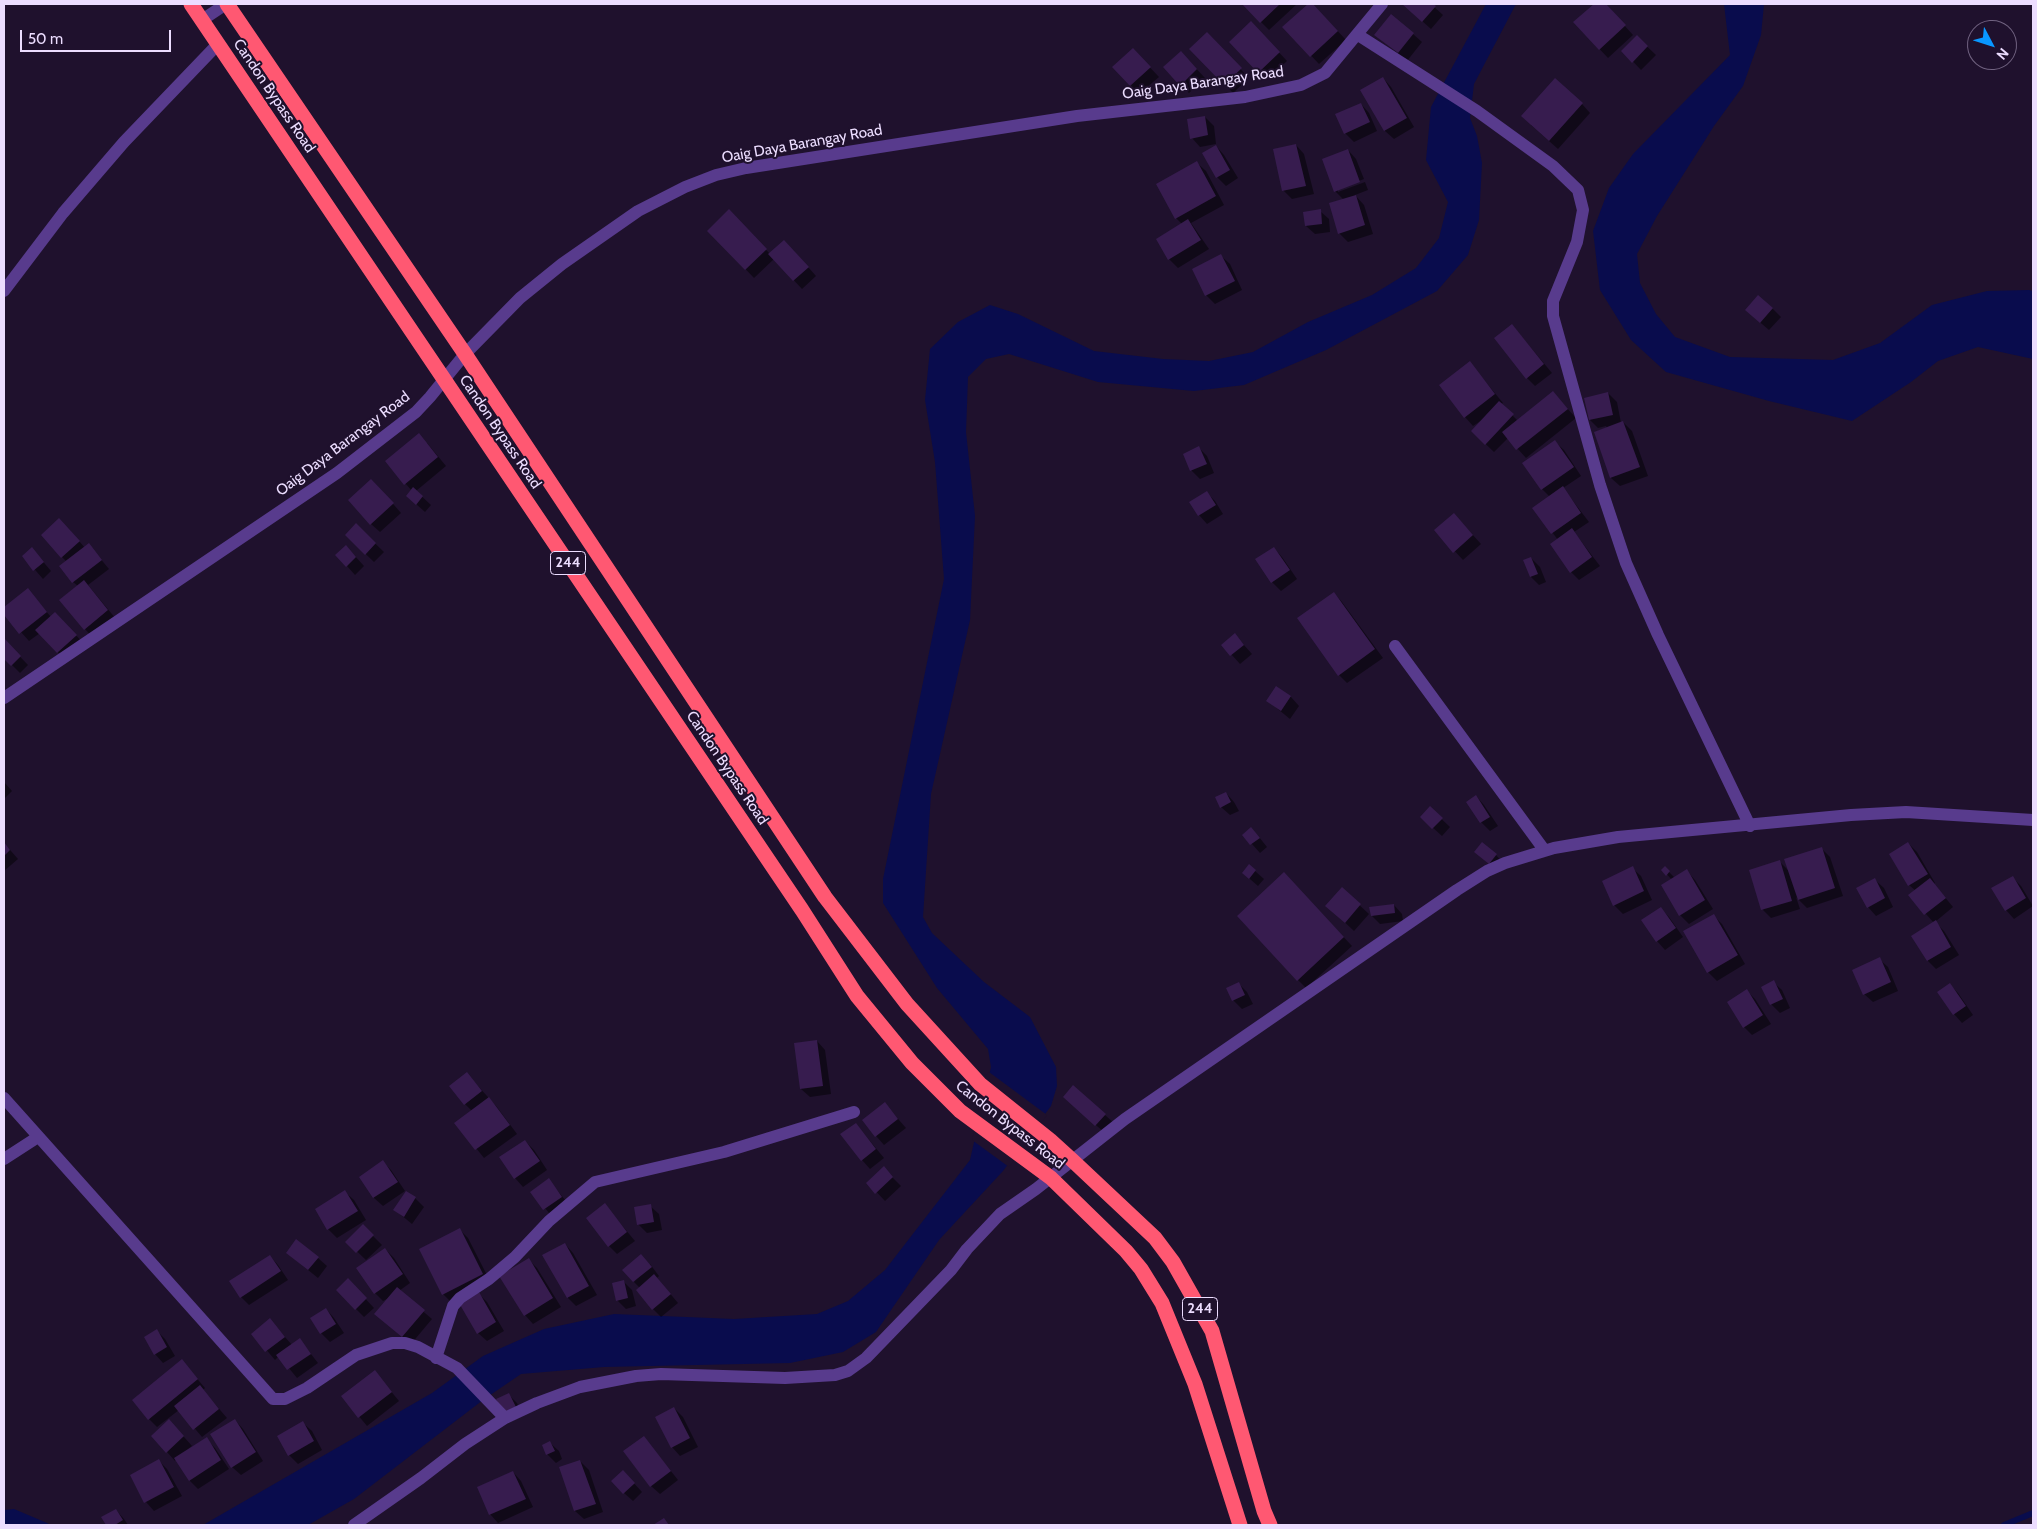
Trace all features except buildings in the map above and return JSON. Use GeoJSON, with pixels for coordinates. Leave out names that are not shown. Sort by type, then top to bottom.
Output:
{"type":"FeatureCollection","features":[{"type":"Feature","properties":{"kind":"highway","name":"Candon Bypass Road"},"geometry":{"type":"LineString","coordinates":[[191,4],[802,910],[857,996],[912,1064],[960,1111],[1051,1178],[1126,1251],[1141,1269],[1162,1304],[1195,1384],[1240,1525]]}},
{"type":"Feature","properties":{"kind":"highway","name":"Candon Bypass Road"},"geometry":{"type":"LineString","coordinates":[[226,4],[465,354],[825,897],[907,1004],[980,1084],[1072,1160],[1155,1238],[1173,1262],[1187,1283],[1212,1331],[1264,1511],[1270,1525]]}},
{"type":"Feature","properties":{"kind":"street"},"geometry":{"type":"LineString","coordinates":[[202,20],[226,4]]}},
{"type":"Feature","properties":{"kind":"street","name":"Oaig Daya Barangay Road"},"geometry":{"type":"LineString","coordinates":[[4,698],[338,473],[416,412],[465,354],[520,298],[562,264],[638,211],[716,175],[780,163],[1077,116],[1245,97],[1292,88],[1315,80],[1325,73],[1382,4]]}},
{"type":"Feature","properties":{"kind":"street"},"geometry":{"type":"LineString","coordinates":[[1358,35],[1477,111],[1553,166],[1578,190],[1583,210],[1577,242],[1553,301],[1553,316],[1600,485],[1626,563],[1658,635],[1750,826]]}},
{"type":"Feature","properties":{"kind":"street"},"geometry":{"type":"LineString","coordinates":[[4,291],[63,213],[124,142],[218,44]]}},
{"type":"Feature","properties":{"kind":"street"},"geometry":{"type":"LineString","coordinates":[[1395,646],[1545,851]]}},
{"type":"Feature","properties":{"kind":"street"},"geometry":{"type":"LineString","coordinates":[[354,1525],[421,1478],[465,1444],[505,1418],[537,1403],[580,1387],[636,1376],[690,1375],[785,1378],[835,1375],[848,1371],[866,1358],[951,1270],[967,1249],[1000,1214],[1051,1178],[1125,1119],[1457,890],[1487,871],[1520,857],[1618,837],[1906,812],[2033,820]]}},
{"type":"Feature","properties":{"kind":"street"},"geometry":{"type":"LineString","coordinates":[[4,1098],[273,1399],[285,1399],[307,1388],[356,1355],[392,1343],[405,1343],[418,1346],[436,1358],[457,1368],[505,1418]]}},
{"type":"Feature","properties":{"kind":"street"},"geometry":{"type":"LineString","coordinates":[[436,1358],[453,1306],[460,1298],[489,1279],[515,1257],[549,1221],[595,1182],[724,1152],[854,1112]]}},
{"type":"Feature","properties":{"kind":"street"},"geometry":{"type":"LineString","coordinates":[[4,1160],[38,1136]]}},
{"type":"Feature","properties":{"kind":"shaded area"},"geometry":{"type":"Polygon","coordinates":[[[1486,4],[1516,4],[1474,84],[1470,118],[1477,136],[1482,163],[1479,220],[1468,255],[1437,291],[1326,350],[1244,385],[1194,391],[1098,382],[1009,354],[986,359],[968,377],[966,432],[975,516],[970,620],[931,794],[923,917],[932,933],[984,982],[1030,1017],[1056,1067],[1057,1086],[1051,1106],[1003,1171],[939,1240],[876,1332],[843,1352],[790,1363],[604,1367],[521,1374],[483,1400],[354,1499],[308,1525],[203,1525],[432,1393],[483,1356],[544,1329],[614,1314],[734,1319],[817,1314],[848,1301],[885,1270],[970,1160],[991,1067],[988,1049],[937,988],[883,903],[883,879],[944,579],[935,462],[925,400],[930,349],[958,322],[990,305],[1018,314],[1094,351],[1163,359],[1209,361],[1253,352],[1308,322],[1372,295],[1416,268],[1439,238],[1448,202],[1426,160],[1431,107],[1486,4]]]}},
{"type":"Feature","properties":{"kind":"shaded area"},"geometry":{"type":"Polygon","coordinates":[[[1724,4],[1764,4],[1761,35],[1743,86],[1714,126],[1657,216],[1637,254],[1640,283],[1656,314],[1675,337],[1730,357],[1833,360],[1880,343],[1932,305],[1987,291],[2029,290],[2033,291],[2033,359],[1978,347],[1938,361],[1911,382],[1852,421],[1769,401],[1666,372],[1631,340],[1600,290],[1593,231],[1609,188],[1633,154],[1730,55],[1724,4]]]}},
{"type":"Feature","properties":{"kind":"shaded area"},"geometry":{"type":"Polygon","coordinates":[[[14,1509],[51,1525],[4,1525],[4,1510],[14,1509]]]}},
{"type":"Feature","properties":{"kind":"pier"},"geometry":{"type":"Polygon","coordinates":[[[989,1072],[1047,1115],[1009,1167],[972,1140],[986,1075],[989,1072]]]}},
{"type":"Feature","properties":{"kind":"waterway"},"geometry":{"type":"LineString","coordinates":[[2004,1525],[2033,1513]]}}]}
